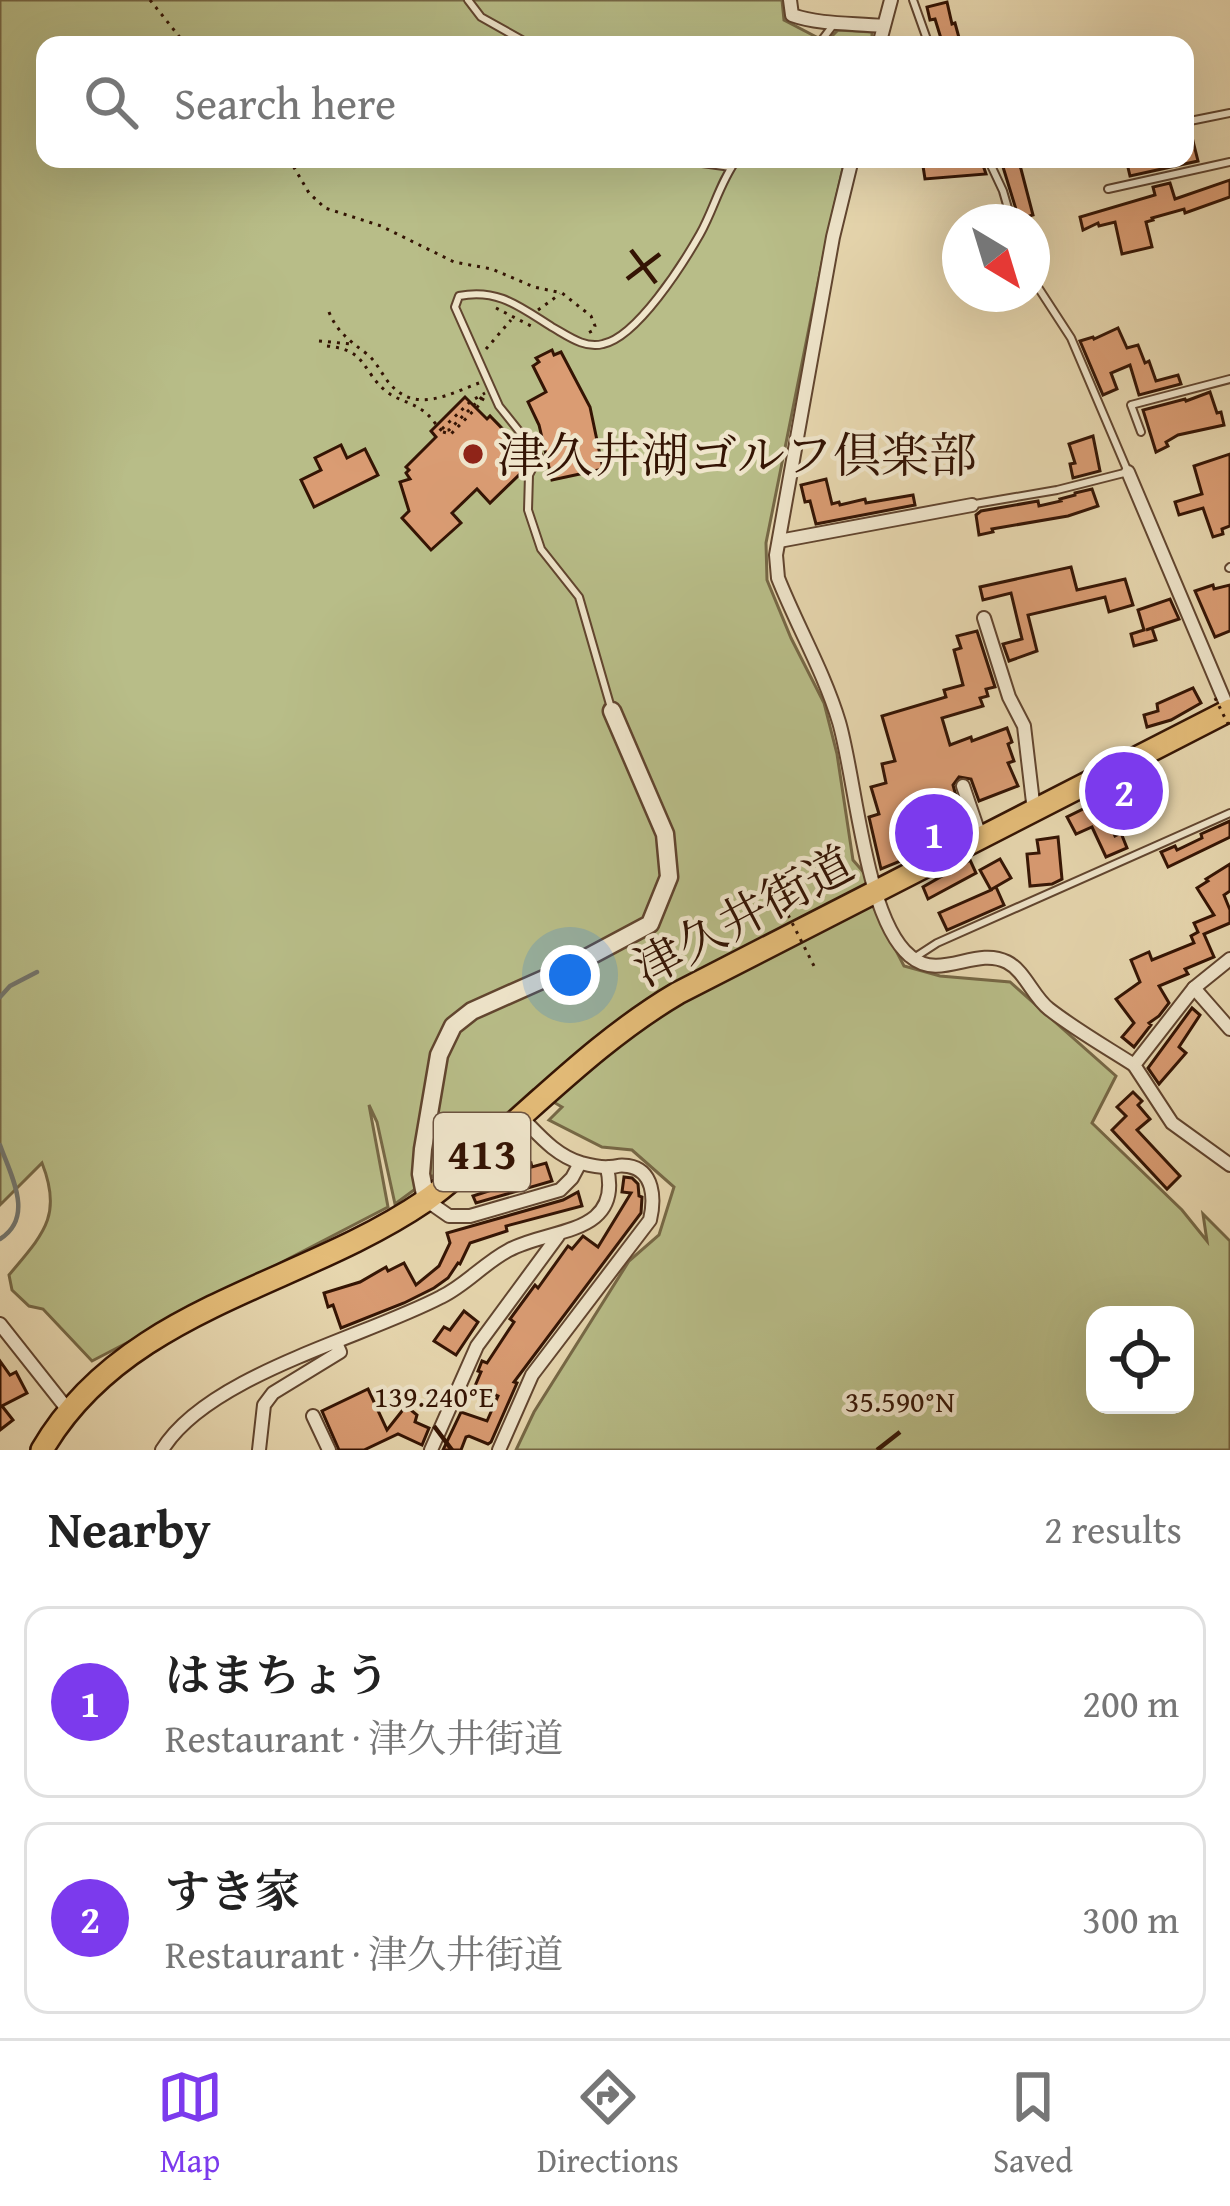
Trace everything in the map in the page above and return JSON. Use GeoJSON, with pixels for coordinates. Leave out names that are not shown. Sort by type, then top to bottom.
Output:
{"type":"FeatureCollection","features":[{"type":"Feature","properties":{"kind":"highway","name":"津久井街道"},"geometry":{"type":"LineString","coordinates":[[42,1450],[68,1410],[110,1367],[160,1334],[426,1200],[641,1015],[1226,708]]}},
{"type":"Feature","properties":{"kind":"street"},"geometry":{"type":"LineString","coordinates":[[790,0],[792,15],[809,21],[883,26]]}},
{"type":"Feature","properties":{"kind":"street"},"geometry":{"type":"LineString","coordinates":[[881,36],[891,0]]}},
{"type":"Feature","properties":{"kind":"street"},"geometry":{"type":"LineString","coordinates":[[850,168],[778,541],[778,578],[840,725],[876,892],[893,939],[912,959],[931,966],[977,958],[1005,961],[1016,968],[1045,1006],[1134,1065],[1172,1123],[1230,1165]]}},
{"type":"Feature","properties":{"kind":"street"},"geometry":{"type":"LineString","coordinates":[[1128,472],[1226,708]]}},
{"type":"Feature","properties":{"kind":"street"},"geometry":{"type":"LineString","coordinates":[[778,541],[972,505]]}},
{"type":"Feature","properties":{"kind":"street"},"geometry":{"type":"LineString","coordinates":[[984,618],[1009,698],[1024,726],[1034,812]]}},
{"type":"Feature","properties":{"kind":"street"},"geometry":{"type":"LineString","coordinates":[[580,1162],[560,1190],[470,1216],[449,1216],[426,1200],[421,1174],[439,1055],[453,1026],[472,1011],[650,924],[663,893],[669,877],[664,834],[612,711]]}},
{"type":"Feature","properties":{"kind":"street"},"geometry":{"type":"LineString","coordinates":[[964,786],[981,839]]}},
{"type":"Feature","properties":{"kind":"street"},"geometry":{"type":"LineString","coordinates":[[1134,1065],[1194,988],[1230,959]]}},
{"type":"Feature","properties":{"kind":"street"},"geometry":{"type":"LineString","coordinates":[[1194,988],[1230,1029]]}},
{"type":"Feature","properties":{"kind":"street"},"geometry":{"type":"LineString","coordinates":[[500,1450],[532,1375],[650,1220],[654,1203],[640,1169],[607,1168],[562,1155],[520,1117]]}},
{"type":"Feature","properties":{"kind":"street"},"geometry":{"type":"LineString","coordinates":[[162,1450],[173,1432],[206,1406],[282,1364],[440,1298],[513,1247],[589,1222],[606,1204],[611,1187],[607,1168]]}},
{"type":"Feature","properties":{"kind":"street"},"geometry":{"type":"LineString","coordinates":[[431,1450],[477,1346],[558,1235]]}},
{"type":"Feature","properties":{"kind":"street"},"geometry":{"type":"LineString","coordinates":[[0,1324],[68,1410]]}},
{"type":"Feature","properties":{"kind":"street"},"geometry":{"type":"LineString","coordinates":[[259,1450],[264,1406],[273,1393],[340,1352],[336,1342]]}},
{"type":"Feature","properties":{"kind":"street"},"geometry":{"type":"LineString","coordinates":[[313,1416],[328,1450]]}},
{"type":"Feature","properties":{"kind":"lane"},"geometry":{"type":"LineString","coordinates":[[468,0],[481,17],[515,36]]}},
{"type":"Feature","properties":{"kind":"lane"},"geometry":{"type":"LineString","coordinates":[[913,0],[926,36]]}},
{"type":"Feature","properties":{"kind":"lane"},"geometry":{"type":"LineString","coordinates":[[825,36],[836,21]]}},
{"type":"Feature","properties":{"kind":"lane"},"geometry":{"type":"LineString","coordinates":[[1194,120],[1230,113]]}},
{"type":"Feature","properties":{"kind":"lane"},"geometry":{"type":"LineString","coordinates":[[1108,189],[1230,162]]}},
{"type":"Feature","properties":{"kind":"lane"},"geometry":{"type":"LineString","coordinates":[[612,711],[579,597],[541,549],[528,510],[530,475],[539,456],[499,406],[455,307],[458,296],[480,292],[505,299],[580,343],[602,345],[626,334],[700,235],[730,168]]}},
{"type":"Feature","properties":{"kind":"lane"},"geometry":{"type":"LineString","coordinates":[[992,168],[1007,204]]}},
{"type":"Feature","properties":{"kind":"lane"},"geometry":{"type":"LineString","coordinates":[[972,505],[1128,472],[1071,338],[1050,306]]}},
{"type":"Feature","properties":{"kind":"lane"},"geometry":{"type":"LineString","coordinates":[[1141,432],[1131,405],[1230,380]]}},
{"type":"Feature","properties":{"kind":"lane"},"geometry":{"type":"LineString","coordinates":[[912,959],[1230,813]]}},
{"type":"Feature","properties":{"kind":"path"},"geometry":{"type":"LineString","coordinates":[[150,0],[179,36]]}},
{"type":"Feature","properties":{"kind":"path"},"geometry":{"type":"LineString","coordinates":[[478,360],[515,315],[525,320],[562,292]]}},
{"type":"Feature","properties":{"kind":"path"},"geometry":{"type":"LineString","coordinates":[[328,312],[337,329],[407,398],[437,399],[479,382],[487,390]]}},
{"type":"Feature","properties":{"kind":"path"},"geometry":{"type":"LineString","coordinates":[[319,341],[354,345]]}},
{"type":"Feature","properties":{"kind":"path"},"geometry":{"type":"LineString","coordinates":[[327,346],[360,357],[381,388],[419,408],[441,430],[448,436],[485,393],[441,430]]}},
{"type":"Feature","properties":{"kind":"path"},"geometry":{"type":"LineString","coordinates":[[441,430],[449,430],[470,410]]}},
{"type":"Feature","properties":{"kind":"path"},"geometry":{"type":"LineString","coordinates":[[1226,708],[1229,728]]}},
{"type":"Feature","properties":{"kind":"path"},"geometry":{"type":"LineString","coordinates":[[780,899],[814,966]]}},
{"type":"Feature","properties":{"kind":"green space"},"geometry":{"type":"Polygon","coordinates":[[[0,0],[782,0],[784,20],[815,36],[36,36],[36,168],[843,168],[766,543],[767,580],[824,703],[853,860],[873,883],[864,889],[904,966],[940,976],[1010,982],[1116,1076],[1092,1123],[1182,1210],[1207,1241],[1203,1214],[1230,1241],[1230,1450],[516,1450],[534,1412],[629,1261],[659,1235],[674,1187],[632,1150],[602,1147],[549,1120],[562,1107],[533,1090],[452,1162],[395,1204],[369,1105],[388,1207],[92,1361],[43,1309],[29,1306],[12,1290],[9,1275],[46,1224],[48,1181],[42,1163],[0,1205],[0,0]]]}},
{"type":"Feature","properties":{"kind":"green space"},"geometry":{"type":"Polygon","coordinates":[[[838,30],[872,32],[872,36],[832,36],[838,30]]]}},
{"type":"Feature","properties":{"kind":"building"},"geometry":{"type":"Polygon","coordinates":[[[947,2],[959,36],[940,36],[927,7],[947,2]]]}},
{"type":"Feature","properties":{"kind":"building"},"geometry":{"type":"Polygon","coordinates":[[[923,168],[984,168],[986,174],[925,179],[923,168]]]}},
{"type":"Feature","properties":{"kind":"building"},"geometry":{"type":"Polygon","coordinates":[[[1003,168],[1021,169],[1030,204],[1014,204],[1003,168]]]}},
{"type":"Feature","properties":{"kind":"building"},"geometry":{"type":"Polygon","coordinates":[[[1128,168],[1166,168],[1130,176],[1128,168]]]}},
{"type":"Feature","properties":{"kind":"building"},"geometry":{"type":"Polygon","coordinates":[[[1230,180],[1230,197],[1146,222],[1152,247],[1122,254],[1115,222],[1083,230],[1080,217],[1155,195],[1153,187],[1170,183],[1175,199],[1230,180]]]}},
{"type":"Feature","properties":{"kind":"building"},"geometry":{"type":"Polygon","coordinates":[[[1118,328],[1127,348],[1138,345],[1156,381],[1178,375],[1181,384],[1139,395],[1130,365],[1111,373],[1117,389],[1103,395],[1080,341],[1118,328]]]}},
{"type":"Feature","properties":{"kind":"building"},"geometry":{"type":"Polygon","coordinates":[[[552,350],[554,355],[561,352],[590,407],[603,469],[552,480],[539,425],[528,402],[546,392],[533,366],[539,362],[536,358],[552,350]]]}},
{"type":"Feature","properties":{"kind":"building"},"geometry":{"type":"Polygon","coordinates":[[[1210,392],[1224,425],[1178,435],[1156,452],[1143,410],[1210,392]]]}},
{"type":"Feature","properties":{"kind":"building","name":"津久井湖ゴルフ倶楽部"},"geometry":{"type":"Polygon","coordinates":[[[465,397],[530,457],[523,471],[490,503],[477,489],[452,513],[461,523],[431,550],[402,518],[409,511],[400,482],[410,479],[406,467],[436,437],[431,431],[465,397]]]}},
{"type":"Feature","properties":{"kind":"building"},"geometry":{"type":"Polygon","coordinates":[[[1093,436],[1100,471],[1073,478],[1070,464],[1075,463],[1069,444],[1093,436]]]}},
{"type":"Feature","properties":{"kind":"building"},"geometry":{"type":"Polygon","coordinates":[[[341,445],[347,458],[365,449],[378,475],[314,507],[301,480],[321,470],[315,458],[341,445]]]}},
{"type":"Feature","properties":{"kind":"building"},"geometry":{"type":"Polygon","coordinates":[[[1230,454],[1230,526],[1213,537],[1203,508],[1179,515],[1175,502],[1202,494],[1194,466],[1230,454]]]}},
{"type":"Feature","properties":{"kind":"building"},"geometry":{"type":"Polygon","coordinates":[[[826,479],[832,504],[913,495],[915,505],[816,524],[801,485],[826,479]]]}},
{"type":"Feature","properties":{"kind":"building"},"geometry":{"type":"Polygon","coordinates":[[[1092,489],[1098,506],[979,535],[976,515],[981,511],[1038,501],[1039,506],[1092,489]]]}},
{"type":"Feature","properties":{"kind":"building"},"geometry":{"type":"Polygon","coordinates":[[[1071,567],[1077,590],[1125,579],[1133,605],[1109,612],[1105,597],[1028,615],[1037,651],[1009,661],[1003,644],[1022,639],[1011,593],[983,600],[980,587],[1071,567]]]}},
{"type":"Feature","properties":{"kind":"building"},"geometry":{"type":"Polygon","coordinates":[[[1213,585],[1214,589],[1230,585],[1230,631],[1215,637],[1195,591],[1213,585]]]}},
{"type":"Feature","properties":{"kind":"building"},"geometry":{"type":"Polygon","coordinates":[[[1170,599],[1179,619],[1152,628],[1156,640],[1134,646],[1131,634],[1144,630],[1138,610],[1170,599]]]}},
{"type":"Feature","properties":{"kind":"building"},"geometry":{"type":"Polygon","coordinates":[[[977,631],[995,687],[986,689],[988,696],[980,698],[983,706],[942,718],[950,745],[1007,728],[1014,761],[1008,763],[1018,786],[979,801],[971,779],[959,777],[953,785],[959,807],[938,816],[947,836],[881,869],[869,817],[879,814],[871,787],[886,783],[882,764],[895,761],[882,716],[946,697],[944,690],[963,685],[954,650],[961,648],[957,636],[977,631]]]}},
{"type":"Feature","properties":{"kind":"building"},"geometry":{"type":"Polygon","coordinates":[[[1193,688],[1201,703],[1147,727],[1144,715],[1193,688]]]}},
{"type":"Feature","properties":{"kind":"building"},"geometry":{"type":"Polygon","coordinates":[[[1141,775],[1147,787],[1103,809],[1115,836],[1121,833],[1127,848],[1106,857],[1092,827],[1076,834],[1067,817],[1087,807],[1085,802],[1141,775]]]}},
{"type":"Feature","properties":{"kind":"building"},"geometry":{"type":"Polygon","coordinates":[[[1230,821],[1230,837],[1168,867],[1161,852],[1175,846],[1177,850],[1230,821]]]}},
{"type":"Feature","properties":{"kind":"building"},"geometry":{"type":"Polygon","coordinates":[[[1058,837],[1062,879],[1030,886],[1027,854],[1039,853],[1037,840],[1058,837]]]}},
{"type":"Feature","properties":{"kind":"building"},"geometry":{"type":"Polygon","coordinates":[[[1000,859],[1011,878],[992,889],[996,887],[1004,905],[947,930],[939,913],[991,890],[980,870],[1000,859]]]}},
{"type":"Feature","properties":{"kind":"building"},"geometry":{"type":"Polygon","coordinates":[[[970,860],[976,873],[928,899],[923,887],[970,860]]]}},
{"type":"Feature","properties":{"kind":"building"},"geometry":{"type":"Polygon","coordinates":[[[1230,864],[1230,891],[1224,895],[1230,923],[1204,934],[1214,957],[1159,986],[1169,1003],[1134,1047],[1122,1037],[1134,1023],[1116,999],[1140,982],[1131,960],[1149,952],[1152,960],[1194,943],[1191,936],[1198,932],[1194,923],[1214,915],[1197,888],[1230,864]]]}},
{"type":"Feature","properties":{"kind":"building"},"geometry":{"type":"Polygon","coordinates":[[[1192,1008],[1200,1015],[1179,1047],[1186,1053],[1159,1084],[1148,1068],[1192,1008]]]}},
{"type":"Feature","properties":{"kind":"building"},"geometry":{"type":"Polygon","coordinates":[[[1133,1092],[1150,1119],[1137,1130],[1180,1176],[1167,1189],[1112,1130],[1126,1116],[1117,1107],[1133,1092]]]}},
{"type":"Feature","properties":{"kind":"building"},"geometry":{"type":"Polygon","coordinates":[[[531,1163],[532,1167],[546,1163],[552,1181],[476,1203],[473,1196],[498,1188],[496,1182],[510,1179],[509,1175],[531,1163]]]}},
{"type":"Feature","properties":{"kind":"building"},"geometry":{"type":"Polygon","coordinates":[[[624,1177],[638,1184],[641,1213],[514,1382],[491,1442],[469,1436],[461,1450],[443,1450],[461,1412],[487,1421],[498,1396],[475,1386],[482,1361],[487,1363],[514,1322],[510,1319],[568,1246],[572,1249],[583,1236],[598,1247],[631,1193],[622,1192],[624,1177]]]}},
{"type":"Feature","properties":{"kind":"building"},"geometry":{"type":"Polygon","coordinates":[[[578,1192],[582,1206],[506,1226],[507,1231],[470,1243],[448,1278],[404,1303],[341,1328],[333,1305],[328,1307],[324,1293],[360,1282],[386,1267],[388,1271],[404,1263],[416,1285],[439,1266],[450,1243],[447,1233],[578,1192]]]}},
{"type":"Feature","properties":{"kind":"building"},"geometry":{"type":"Polygon","coordinates":[[[464,1311],[478,1322],[456,1355],[434,1341],[464,1311]]]}},
{"type":"Feature","properties":{"kind":"building"},"geometry":{"type":"Polygon","coordinates":[[[0,1361],[10,1375],[16,1372],[27,1393],[2,1406],[13,1420],[0,1430],[0,1361]]]}},
{"type":"Feature","properties":{"kind":"building"},"geometry":{"type":"Polygon","coordinates":[[[368,1389],[387,1430],[406,1406],[417,1415],[415,1422],[429,1428],[422,1445],[398,1434],[364,1450],[339,1450],[322,1411],[368,1389]]]}},
{"type":"Feature","properties":{"kind":"waterway"},"geometry":{"type":"LineString","coordinates":[[0,997],[37,972]]}},
{"type":"Feature","properties":{"kind":"waterway"},"geometry":{"type":"LineString","coordinates":[[0,1145],[18,1208],[10,1230],[0,1239]]}},
{"type":"Feature","properties":{"kind":"place","name":"津久井湖ゴルフ倶楽部"},"geometry":{"type":"Point","coordinates":[473,454]}},
{"type":"Feature","properties":{"kind":"place","name":"すき家"},"geometry":{"type":"Point","coordinates":[1124,791]}},
{"type":"Feature","properties":{"kind":"place","name":"はまちょう"},"geometry":{"type":"Point","coordinates":[934,833]}}]}
